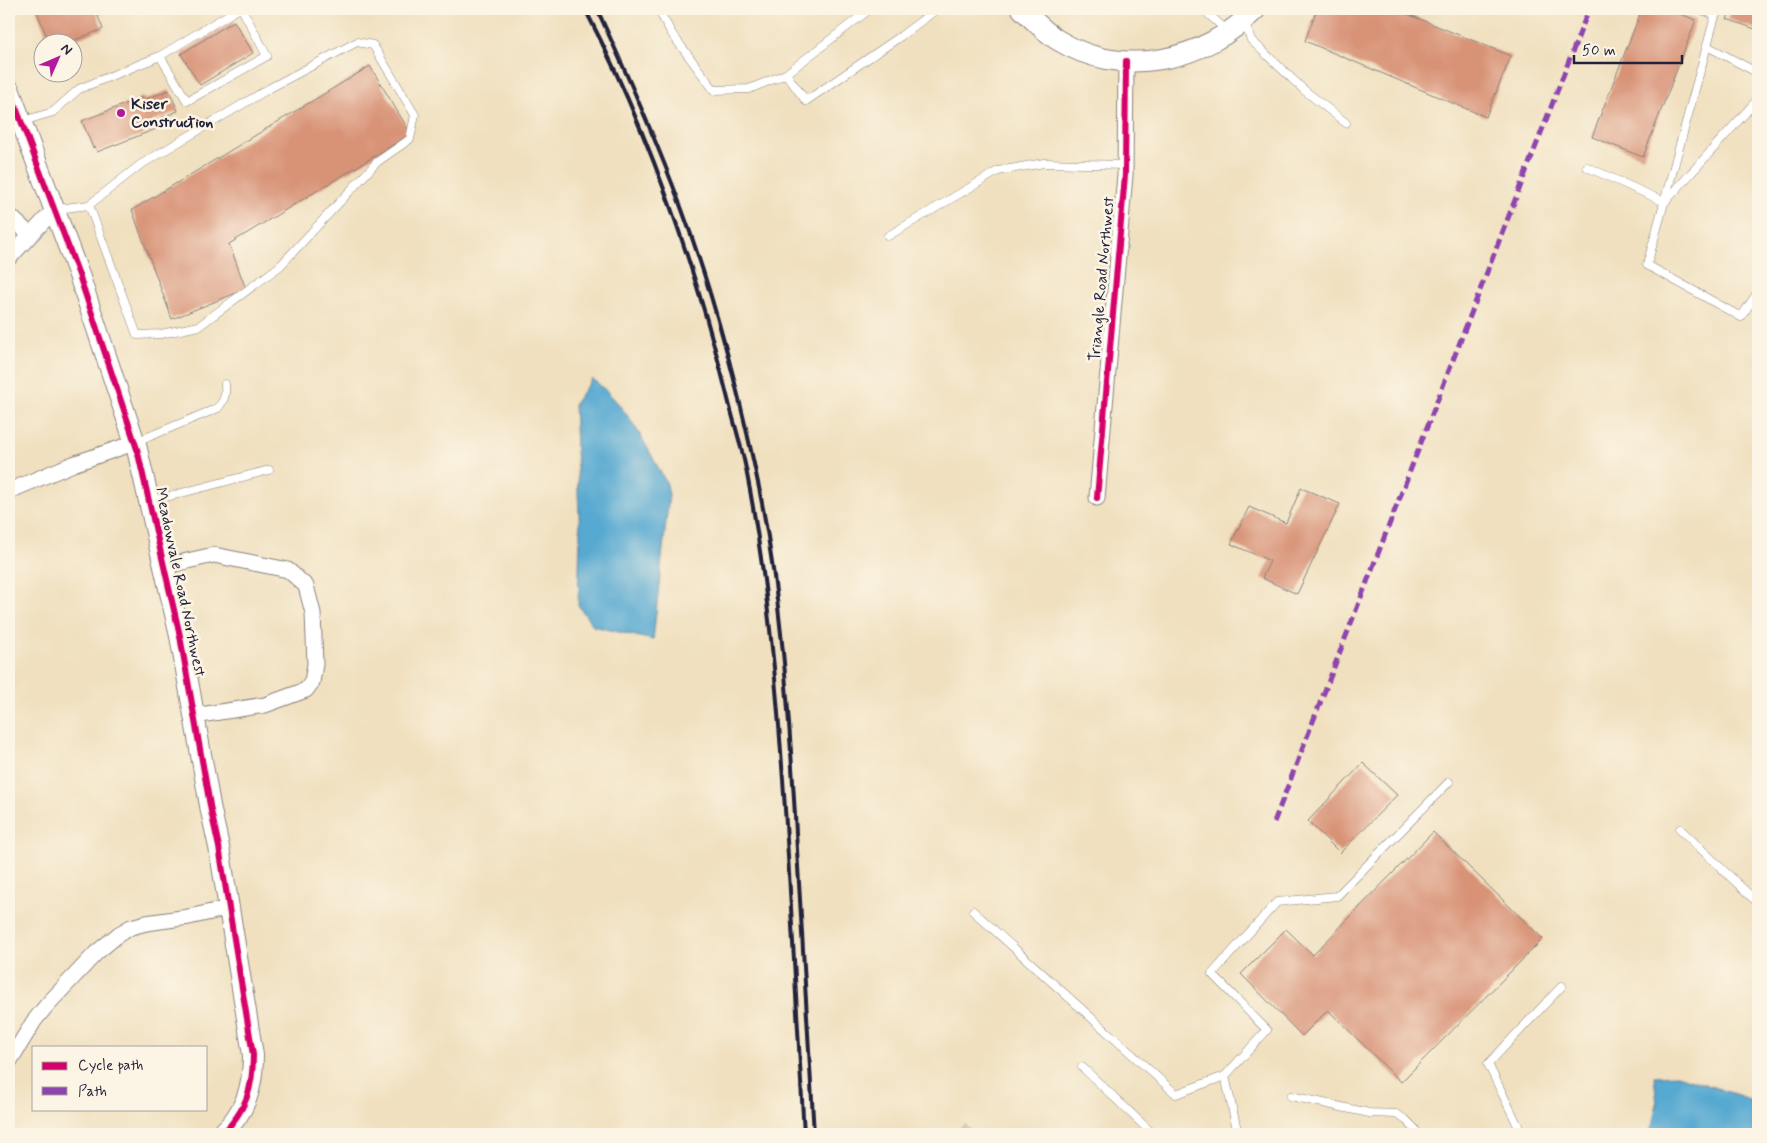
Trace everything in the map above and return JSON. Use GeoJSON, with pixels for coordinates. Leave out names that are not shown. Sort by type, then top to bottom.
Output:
{"type":"FeatureCollection","features":[{"type":"Feature","properties":{"kind":"street"},"geometry":{"type":"LineString","coordinates":[[1022,9],[1038,26],[1057,39],[1099,57],[1126,61],[1165,59],[1186,54],[1206,45],[1243,21]]}},
{"type":"Feature","properties":{"kind":"street","name":"Triangle Road Northwest"},"geometry":{"type":"LineString","coordinates":[[1098,498],[1125,166],[1126,61]]}},
{"type":"Feature","properties":{"kind":"street","name":"Meadowvale Road Northwest"},"geometry":{"type":"LineString","coordinates":[[9,89],[93,313],[134,443],[165,566],[180,636],[229,908],[253,1055],[253,1075],[248,1098],[238,1116],[222,1134]]}},
{"type":"Feature","properties":{"kind":"street"},"geometry":{"type":"LineString","coordinates":[[9,258],[54,209]]}},
{"type":"Feature","properties":{"kind":"street"},"geometry":{"type":"LineString","coordinates":[[9,216],[30,235]]}},
{"type":"Feature","properties":{"kind":"street"},"geometry":{"type":"LineString","coordinates":[[9,491],[73,464],[134,443]]}},
{"type":"Feature","properties":{"kind":"street"},"geometry":{"type":"LineString","coordinates":[[165,566],[214,555],[288,570],[306,586],[313,613],[315,664],[312,682],[306,690],[265,705],[194,716]]}},
{"type":"Feature","properties":{"kind":"street"},"geometry":{"type":"LineString","coordinates":[[9,1062],[34,1021],[47,1005],[96,954],[119,934],[131,927],[146,923],[189,917],[229,908]]}},
{"type":"Feature","properties":{"kind":"lane"},"geometry":{"type":"LineString","coordinates":[[21,122],[53,112],[79,89],[160,56],[240,9],[266,56],[187,101],[160,56]]}},
{"type":"Feature","properties":{"kind":"lane"},"geometry":{"type":"LineString","coordinates":[[658,9],[672,34],[714,90],[749,89],[786,74],[870,9]]}},
{"type":"Feature","properties":{"kind":"lane"},"geometry":{"type":"LineString","coordinates":[[786,74],[806,101],[937,9]]}},
{"type":"Feature","properties":{"kind":"lane"},"geometry":{"type":"LineString","coordinates":[[1203,9],[1243,21],[1251,40],[1304,90],[1346,123]]}},
{"type":"Feature","properties":{"kind":"lane"},"geometry":{"type":"LineString","coordinates":[[1699,9],[1717,12],[1647,266],[1741,317],[1758,292]]}},
{"type":"Feature","properties":{"kind":"lane"},"geometry":{"type":"LineString","coordinates":[[54,209],[90,205],[140,165],[270,88],[357,42],[373,45],[415,115],[410,139],[377,162],[280,266],[199,326],[161,334],[137,335],[90,205]]}},
{"type":"Feature","properties":{"kind":"lane"},"geometry":{"type":"LineString","coordinates":[[1707,46],[1758,73]]}},
{"type":"Feature","properties":{"kind":"lane"},"geometry":{"type":"LineString","coordinates":[[1665,202],[1758,99]]}},
{"type":"Feature","properties":{"kind":"lane"},"geometry":{"type":"LineString","coordinates":[[888,236],[998,170],[1044,163],[1125,166]]}},
{"type":"Feature","properties":{"kind":"lane"},"geometry":{"type":"LineString","coordinates":[[1587,168],[1665,202]]}},
{"type":"Feature","properties":{"kind":"lane"},"geometry":{"type":"LineString","coordinates":[[134,443],[218,408],[224,402],[226,395],[225,384]]}},
{"type":"Feature","properties":{"kind":"lane"},"geometry":{"type":"LineString","coordinates":[[149,502],[269,470]]}},
{"type":"Feature","properties":{"kind":"lane"},"geometry":{"type":"LineString","coordinates":[[973,911],[1176,1094],[1225,1076],[1267,1030],[1212,974],[1277,902],[1337,896],[1449,782]]}},
{"type":"Feature","properties":{"kind":"lane"},"geometry":{"type":"LineString","coordinates":[[1680,829],[1758,902]]}},
{"type":"Feature","properties":{"kind":"lane"},"geometry":{"type":"LineString","coordinates":[[1522,1134],[1488,1064],[1562,986]]}},
{"type":"Feature","properties":{"kind":"lane"},"geometry":{"type":"LineString","coordinates":[[1082,1067],[1153,1134]]}},
{"type":"Feature","properties":{"kind":"lane"},"geometry":{"type":"LineString","coordinates":[[1225,1076],[1238,1134]]}},
{"type":"Feature","properties":{"kind":"lane"},"geometry":{"type":"LineString","coordinates":[[1291,1096],[1369,1113],[1396,1114],[1406,1120],[1417,1134]]}},
{"type":"Feature","properties":{"kind":"green space"},"geometry":{"type":"Polygon","coordinates":[[[964,1124],[974,1134],[954,1134],[964,1124]]]}},
{"type":"Feature","properties":{"kind":"water"},"geometry":{"type":"Polygon","coordinates":[[[592,379],[605,389],[626,414],[644,441],[667,484],[669,495],[653,640],[593,626],[578,605],[580,536],[574,404],[592,379]]]}},
{"type":"Feature","properties":{"kind":"water"},"geometry":{"type":"Polygon","coordinates":[[[1677,1075],[1750,1099],[1755,1134],[1650,1134],[1657,1104],[1654,1076],[1677,1075]]]}},
{"type":"Feature","properties":{"kind":"building"},"geometry":{"type":"Polygon","coordinates":[[[36,9],[95,9],[103,29],[82,37],[82,32],[45,32],[36,9]]]}},
{"type":"Feature","properties":{"kind":"building"},"geometry":{"type":"Polygon","coordinates":[[[1317,9],[1395,9],[1511,56],[1486,117],[1305,41],[1317,9]]]}},
{"type":"Feature","properties":{"kind":"building"},"geometry":{"type":"Polygon","coordinates":[[[1642,9],[1667,9],[1696,20],[1643,157],[1592,137],[1642,9]]]}},
{"type":"Feature","properties":{"kind":"building"},"geometry":{"type":"Polygon","coordinates":[[[1732,9],[1758,9],[1758,30],[1727,19],[1732,9]]]}},
{"type":"Feature","properties":{"kind":"building"},"geometry":{"type":"Polygon","coordinates":[[[234,21],[253,53],[200,85],[181,54],[234,21]]]}},
{"type":"Feature","properties":{"kind":"building"},"geometry":{"type":"Polygon","coordinates":[[[370,66],[411,134],[229,244],[246,289],[172,319],[132,210],[370,66]]]}},
{"type":"Feature","properties":{"kind":"building"},"geometry":{"type":"Polygon","coordinates":[[[169,90],[178,111],[153,121],[156,129],[97,152],[95,147],[93,148],[82,121],[143,97],[144,100],[169,90]]]}},
{"type":"Feature","properties":{"kind":"building"},"geometry":{"type":"Polygon","coordinates":[[[1301,488],[1340,504],[1297,594],[1262,578],[1270,561],[1231,544],[1249,507],[1286,523],[1301,488]]]}},
{"type":"Feature","properties":{"kind":"building"},"geometry":{"type":"Polygon","coordinates":[[[1363,763],[1397,795],[1340,853],[1308,821],[1363,763]]]}},
{"type":"Feature","properties":{"kind":"building"},"geometry":{"type":"Polygon","coordinates":[[[1433,832],[1543,939],[1401,1082],[1328,1010],[1302,1036],[1241,974],[1286,929],[1313,955],[1433,832]]]}},
{"type":"Feature","properties":{"kind":"railway"},"geometry":{"type":"LineString","coordinates":[[585,9],[629,102],[667,198],[700,296],[746,469],[762,565],[778,710],[804,1134]]}},
{"type":"Feature","properties":{"kind":"railway"},"geometry":{"type":"LineString","coordinates":[[597,9],[662,157],[703,270],[739,399],[763,510],[771,555],[787,694],[814,1134]]}},
{"type":"Feature","properties":{"kind":"marked path"},"geometry":{"type":"LineString","coordinates":[[1274,822],[1589,9]]}},
{"type":"Feature","properties":{"kind":"cycle path"},"geometry":{"type":"LineString","coordinates":[[1097,498],[1125,175],[1126,61]]}},
{"type":"Feature","properties":{"kind":"cycle path"},"geometry":{"type":"LineString","coordinates":[[9,89],[79,275],[137,449],[180,636],[219,847],[253,1055],[250,1088],[237,1117],[222,1134]]}},
{"type":"Feature","properties":{"kind":"place","name":"Kiser Construction"},"geometry":{"type":"Point","coordinates":[121,113]}}]}
